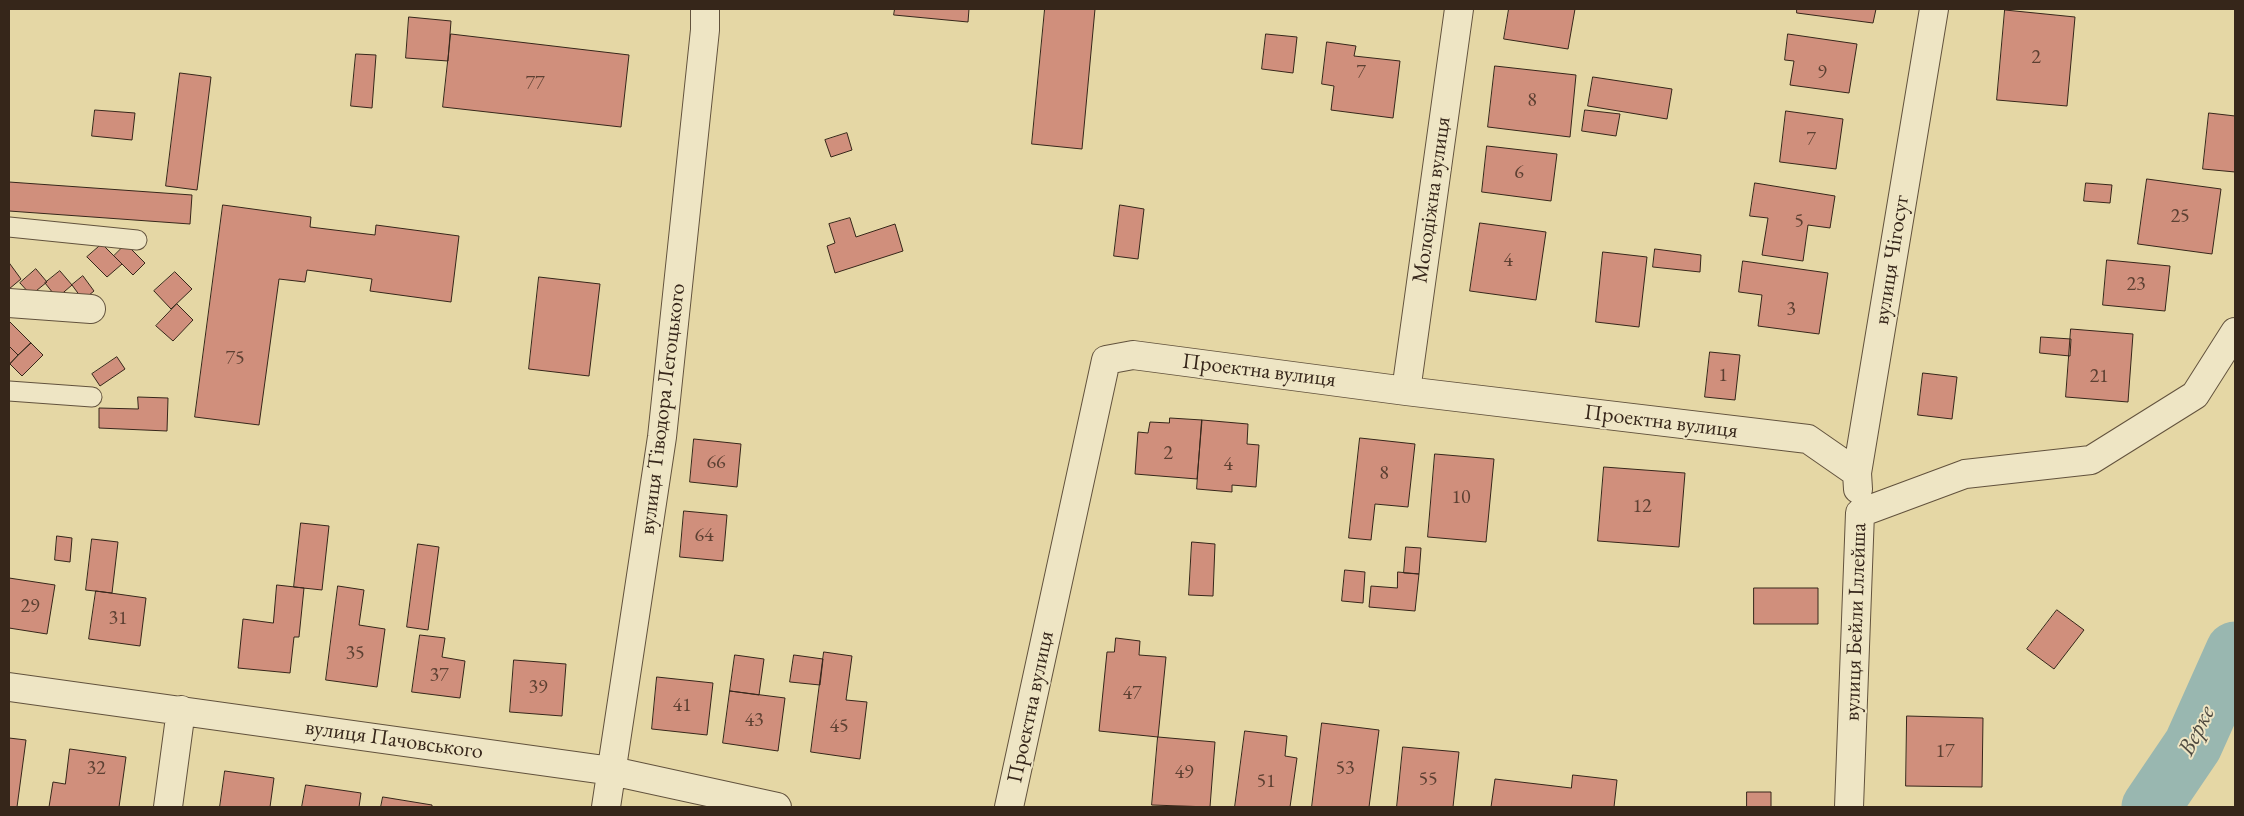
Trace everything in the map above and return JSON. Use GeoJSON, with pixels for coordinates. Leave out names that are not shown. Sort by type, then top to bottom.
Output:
{"type":"FeatureCollection","features":[{"type":"Feature","properties":{"kind":"street","name":"вулиця Тіводора Легоцького"},"geometry":{"type":"LineString","coordinates":[[606,807],[662,437],[705,30],[705,9]]}},
{"type":"Feature","properties":{"kind":"street","name":"Молодіжна вулиця"},"geometry":{"type":"LineString","coordinates":[[1406,391],[1459,9]]}},
{"type":"Feature","properties":{"kind":"street","name":"вулиця Чігосуг"},"geometry":{"type":"LineString","coordinates":[[1860,513],[1857,472],[1934,9]]}},
{"type":"Feature","properties":{"kind":"street"},"geometry":{"type":"LineString","coordinates":[[9,303],[91,309]]}},
{"type":"Feature","properties":{"kind":"street","name":"вулиця Бейли Іллейша"},"geometry":{"type":"LineString","coordinates":[[1849,807],[1860,513],[1965,474],[2091,460],[2195,395],[2235,332]]}},
{"type":"Feature","properties":{"kind":"street","name":"Проектна вулиця"},"geometry":{"type":"LineString","coordinates":[[1009,807],[1106,360],[1133,355],[1406,391],[1808,440],[1857,472]]}},
{"type":"Feature","properties":{"kind":"street","name":"вулиця Пачовського"},"geometry":{"type":"LineString","coordinates":[[9,687],[612,771],[777,807]]}},
{"type":"Feature","properties":{"kind":"street"},"geometry":{"type":"LineString","coordinates":[[168,807],[181,710]]}},
{"type":"Feature","properties":{"kind":"lane"},"geometry":{"type":"LineString","coordinates":[[9,227],[137,240]]}},
{"type":"Feature","properties":{"kind":"lane"},"geometry":{"type":"LineString","coordinates":[[9,391],[92,397]]}},
{"type":"Feature","properties":{"kind":"building"},"geometry":{"type":"Polygon","coordinates":[[[895,9],[969,9],[968,22],[894,15],[895,9]]]}},
{"type":"Feature","properties":{"kind":"building"},"geometry":{"type":"Polygon","coordinates":[[[1045,9],[1095,9],[1082,149],[1032,144],[1045,9]]]}},
{"type":"Feature","properties":{"kind":"building"},"geometry":{"type":"Polygon","coordinates":[[[1509,9],[1575,9],[1568,49],[1504,39],[1509,9]]]}},
{"type":"Feature","properties":{"kind":"building"},"geometry":{"type":"Polygon","coordinates":[[[1797,9],[1876,9],[1873,23],[1797,13],[1797,9]]]}},
{"type":"Feature","properties":{"kind":"building"},"geometry":{"type":"Polygon","coordinates":[[[2005,10],[2075,17],[2067,106],[1997,100],[2005,10]]]}},
{"type":"Feature","properties":{"kind":"building"},"geometry":{"type":"Polygon","coordinates":[[[409,17],[451,21],[448,61],[406,58],[409,17]]]}},
{"type":"Feature","properties":{"kind":"building"},"geometry":{"type":"Polygon","coordinates":[[[451,34],[629,55],[621,127],[443,107],[451,34]]]}},
{"type":"Feature","properties":{"kind":"building"},"geometry":{"type":"Polygon","coordinates":[[[1266,34],[1297,37],[1293,73],[1262,69],[1266,34]]]}},
{"type":"Feature","properties":{"kind":"building"},"geometry":{"type":"Polygon","coordinates":[[[1788,34],[1857,44],[1849,93],[1790,85],[1794,61],[1785,60],[1788,34]]]}},
{"type":"Feature","properties":{"kind":"building"},"geometry":{"type":"Polygon","coordinates":[[[1327,42],[1356,46],[1354,56],[1400,61],[1393,118],[1331,110],[1334,86],[1322,84],[1327,42]]]}},
{"type":"Feature","properties":{"kind":"building"},"geometry":{"type":"Polygon","coordinates":[[[356,54],[376,55],[372,108],[351,106],[356,54]]]}},
{"type":"Feature","properties":{"kind":"building"},"geometry":{"type":"Polygon","coordinates":[[[1495,66],[1576,75],[1570,137],[1488,127],[1495,66]]]}},
{"type":"Feature","properties":{"kind":"building"},"geometry":{"type":"Polygon","coordinates":[[[180,73],[211,77],[197,190],[166,186],[180,73]]]}},
{"type":"Feature","properties":{"kind":"building"},"geometry":{"type":"Polygon","coordinates":[[[1593,77],[1672,89],[1667,119],[1588,106],[1593,77]]]}},
{"type":"Feature","properties":{"kind":"building"},"geometry":{"type":"Polygon","coordinates":[[[95,110],[135,113],[132,140],[92,136],[95,110]]]}},
{"type":"Feature","properties":{"kind":"building"},"geometry":{"type":"Polygon","coordinates":[[[1585,110],[1620,114],[1616,136],[1582,131],[1585,110]]]}},
{"type":"Feature","properties":{"kind":"building"},"geometry":{"type":"Polygon","coordinates":[[[1786,111],[1843,119],[1836,169],[1780,162],[1786,111]]]}},
{"type":"Feature","properties":{"kind":"building"},"geometry":{"type":"Polygon","coordinates":[[[2209,113],[2235,116],[2235,172],[2203,169],[2209,113]]]}},
{"type":"Feature","properties":{"kind":"building"},"geometry":{"type":"Polygon","coordinates":[[[847,133],[852,150],[831,157],[825,140],[847,133]]]}},
{"type":"Feature","properties":{"kind":"building"},"geometry":{"type":"Polygon","coordinates":[[[1487,146],[1557,154],[1551,201],[1482,192],[1487,146]]]}},
{"type":"Feature","properties":{"kind":"building"},"geometry":{"type":"Polygon","coordinates":[[[2147,179],[2221,189],[2212,254],[2138,244],[2147,179]]]}},
{"type":"Feature","properties":{"kind":"building"},"geometry":{"type":"Polygon","coordinates":[[[9,182],[192,195],[190,224],[9,211],[9,182]]]}},
{"type":"Feature","properties":{"kind":"building"},"geometry":{"type":"Polygon","coordinates":[[[1755,183],[1835,196],[1830,228],[1808,225],[1803,261],[1762,255],[1768,218],[1750,216],[1755,183]]]}},
{"type":"Feature","properties":{"kind":"building"},"geometry":{"type":"Polygon","coordinates":[[[2086,183],[2112,185],[2110,203],[2084,201],[2086,183]]]}},
{"type":"Feature","properties":{"kind":"building"},"geometry":{"type":"Polygon","coordinates":[[[223,205],[311,217],[310,227],[375,235],[376,225],[459,236],[451,302],[370,291],[372,279],[307,270],[305,282],[279,279],[259,425],[195,417],[223,205]]]}},
{"type":"Feature","properties":{"kind":"building"},"geometry":{"type":"Polygon","coordinates":[[[1120,205],[1144,209],[1138,259],[1114,256],[1120,205]]]}},
{"type":"Feature","properties":{"kind":"building"},"geometry":{"type":"Polygon","coordinates":[[[850,218],[856,237],[895,224],[903,251],[835,273],[827,246],[835,243],[829,224],[850,218]]]}},
{"type":"Feature","properties":{"kind":"building"},"geometry":{"type":"Polygon","coordinates":[[[1480,223],[1546,232],[1536,300],[1470,291],[1480,223]]]}},
{"type":"Feature","properties":{"kind":"building"},"geometry":{"type":"Polygon","coordinates":[[[102,244],[122,264],[107,277],[87,257],[102,244]]]}},
{"type":"Feature","properties":{"kind":"building"},"geometry":{"type":"Polygon","coordinates":[[[126,244],[145,263],[133,275],[114,256],[126,244]]]}},
{"type":"Feature","properties":{"kind":"building"},"geometry":{"type":"Polygon","coordinates":[[[1655,249],[1701,255],[1700,272],[1653,267],[1655,249]]]}},
{"type":"Feature","properties":{"kind":"building"},"geometry":{"type":"Polygon","coordinates":[[[1603,252],[1647,257],[1639,327],[1596,322],[1603,252]]]}},
{"type":"Feature","properties":{"kind":"building"},"geometry":{"type":"Polygon","coordinates":[[[2107,260],[2170,266],[2165,311],[2103,305],[2107,260]]]}},
{"type":"Feature","properties":{"kind":"building"},"geometry":{"type":"Polygon","coordinates":[[[1743,261],[1828,273],[1819,334],[1758,326],[1762,295],[1739,292],[1743,261]]]}},
{"type":"Feature","properties":{"kind":"building"},"geometry":{"type":"Polygon","coordinates":[[[9,265],[21,279],[9,289],[9,265]]]}},
{"type":"Feature","properties":{"kind":"building"},"geometry":{"type":"Polygon","coordinates":[[[36,269],[47,282],[31,295],[20,283],[36,269]]]}},
{"type":"Feature","properties":{"kind":"building"},"geometry":{"type":"Polygon","coordinates":[[[60,271],[72,285],[57,298],[45,283],[60,271]]]}},
{"type":"Feature","properties":{"kind":"building"},"geometry":{"type":"Polygon","coordinates":[[[175,272],[192,289],[171,309],[154,291],[175,272]]]}},
{"type":"Feature","properties":{"kind":"building"},"geometry":{"type":"Polygon","coordinates":[[[83,276],[94,291],[83,300],[72,285],[83,276]]]}},
{"type":"Feature","properties":{"kind":"building"},"geometry":{"type":"Polygon","coordinates":[[[539,277],[600,284],[589,376],[529,369],[539,277]]]}},
{"type":"Feature","properties":{"kind":"building"},"geometry":{"type":"Polygon","coordinates":[[[177,304],[193,320],[173,341],[156,326],[177,304]]]}},
{"type":"Feature","properties":{"kind":"building"},"geometry":{"type":"Polygon","coordinates":[[[9,321],[31,343],[18,355],[9,346],[9,321]]]}},
{"type":"Feature","properties":{"kind":"building"},"geometry":{"type":"Polygon","coordinates":[[[2071,329],[2133,334],[2128,402],[2066,397],[2071,329]]]}},
{"type":"Feature","properties":{"kind":"building"},"geometry":{"type":"Polygon","coordinates":[[[2041,337],[2071,339],[2070,356],[2040,353],[2041,337]]]}},
{"type":"Feature","properties":{"kind":"building"},"geometry":{"type":"Polygon","coordinates":[[[31,343],[43,355],[22,376],[10,364],[31,343]]]}},
{"type":"Feature","properties":{"kind":"building"},"geometry":{"type":"Polygon","coordinates":[[[9,346],[18,355],[9,365],[9,346]]]}},
{"type":"Feature","properties":{"kind":"building"},"geometry":{"type":"Polygon","coordinates":[[[1710,352],[1740,355],[1735,400],[1705,397],[1710,352]]]}},
{"type":"Feature","properties":{"kind":"building"},"geometry":{"type":"Polygon","coordinates":[[[117,357],[125,369],[100,386],[92,374],[117,357]]]}},
{"type":"Feature","properties":{"kind":"building"},"geometry":{"type":"Polygon","coordinates":[[[1923,373],[1957,377],[1952,419],[1918,415],[1923,373]]]}},
{"type":"Feature","properties":{"kind":"building"},"geometry":{"type":"Polygon","coordinates":[[[138,397],[168,398],[167,431],[99,428],[99,408],[138,409],[138,397]]]}},
{"type":"Feature","properties":{"kind":"building"},"geometry":{"type":"Polygon","coordinates":[[[1170,418],[1202,420],[1197,479],[1135,474],[1138,432],[1148,433],[1150,422],[1169,423],[1170,418]]]}},
{"type":"Feature","properties":{"kind":"building"},"geometry":{"type":"Polygon","coordinates":[[[1202,420],[1248,424],[1247,444],[1259,445],[1256,487],[1232,485],[1232,492],[1197,489],[1202,420]]]}},
{"type":"Feature","properties":{"kind":"building"},"geometry":{"type":"Polygon","coordinates":[[[1360,438],[1415,444],[1408,507],[1375,504],[1371,540],[1349,538],[1360,438]]]}},
{"type":"Feature","properties":{"kind":"building"},"geometry":{"type":"Polygon","coordinates":[[[694,439],[741,444],[737,487],[690,482],[694,439]]]}},
{"type":"Feature","properties":{"kind":"building"},"geometry":{"type":"Polygon","coordinates":[[[1435,454],[1494,459],[1486,542],[1428,537],[1435,454]]]}},
{"type":"Feature","properties":{"kind":"building"},"geometry":{"type":"Polygon","coordinates":[[[1604,467],[1685,473],[1679,547],[1598,541],[1604,467]]]}},
{"type":"Feature","properties":{"kind":"building"},"geometry":{"type":"Polygon","coordinates":[[[684,511],[727,515],[723,561],[680,557],[684,511]]]}},
{"type":"Feature","properties":{"kind":"building"},"geometry":{"type":"Polygon","coordinates":[[[301,523],[329,526],[322,590],[294,587],[301,523]]]}},
{"type":"Feature","properties":{"kind":"building"},"geometry":{"type":"Polygon","coordinates":[[[57,536],[72,538],[70,562],[55,560],[57,536]]]}},
{"type":"Feature","properties":{"kind":"building"},"geometry":{"type":"Polygon","coordinates":[[[92,539],[118,542],[112,593],[86,590],[92,539]]]}},
{"type":"Feature","properties":{"kind":"building"},"geometry":{"type":"Polygon","coordinates":[[[1192,542],[1215,544],[1213,596],[1189,595],[1192,542]]]}},
{"type":"Feature","properties":{"kind":"building"},"geometry":{"type":"Polygon","coordinates":[[[418,544],[439,547],[428,630],[407,627],[418,544]]]}},
{"type":"Feature","properties":{"kind":"building"},"geometry":{"type":"Polygon","coordinates":[[[1406,547],[1421,548],[1419,574],[1404,573],[1406,547]]]}},
{"type":"Feature","properties":{"kind":"building"},"geometry":{"type":"Polygon","coordinates":[[[1345,570],[1365,572],[1363,603],[1342,601],[1345,570]]]}},
{"type":"Feature","properties":{"kind":"building"},"geometry":{"type":"Polygon","coordinates":[[[1398,572],[1419,574],[1415,611],[1369,607],[1371,586],[1397,588],[1398,572]]]}},
{"type":"Feature","properties":{"kind":"building"},"geometry":{"type":"Polygon","coordinates":[[[9,578],[55,585],[47,634],[9,628],[9,578]]]}},
{"type":"Feature","properties":{"kind":"building"},"geometry":{"type":"Polygon","coordinates":[[[277,585],[304,588],[299,637],[294,637],[290,673],[238,668],[243,619],[273,623],[277,585]]]}},
{"type":"Feature","properties":{"kind":"building"},"geometry":{"type":"Polygon","coordinates":[[[338,586],[364,590],[359,625],[385,629],[377,687],[326,680],[338,586]]]}},
{"type":"Feature","properties":{"kind":"building"},"geometry":{"type":"Polygon","coordinates":[[[1754,588],[1818,588],[1818,624],[1754,624],[1754,588]]]}},
{"type":"Feature","properties":{"kind":"building"},"geometry":{"type":"Polygon","coordinates":[[[96,591],[146,598],[140,646],[89,639],[96,591]]]}},
{"type":"Feature","properties":{"kind":"building"},"geometry":{"type":"Polygon","coordinates":[[[2057,610],[2084,630],[2054,669],[2027,649],[2057,610]]]}},
{"type":"Feature","properties":{"kind":"building"},"geometry":{"type":"Polygon","coordinates":[[[420,635],[445,638],[442,657],[465,661],[460,698],[412,692],[420,635]]]}},
{"type":"Feature","properties":{"kind":"building"},"geometry":{"type":"Polygon","coordinates":[[[1116,638],[1140,641],[1139,655],[1166,657],[1158,737],[1099,731],[1107,652],[1114,652],[1116,638]]]}},
{"type":"Feature","properties":{"kind":"building"},"geometry":{"type":"Polygon","coordinates":[[[824,652],[852,656],[846,700],[867,702],[860,759],[811,752],[824,652]]]}},
{"type":"Feature","properties":{"kind":"building"},"geometry":{"type":"Polygon","coordinates":[[[735,655],[764,659],[759,695],[730,691],[735,655]]]}},
{"type":"Feature","properties":{"kind":"building"},"geometry":{"type":"Polygon","coordinates":[[[794,655],[823,659],[820,685],[790,682],[794,655]]]}},
{"type":"Feature","properties":{"kind":"building"},"geometry":{"type":"Polygon","coordinates":[[[514,660],[566,664],[562,716],[510,712],[514,660]]]}},
{"type":"Feature","properties":{"kind":"building"},"geometry":{"type":"Polygon","coordinates":[[[657,677],[713,683],[707,735],[652,729],[657,677]]]}},
{"type":"Feature","properties":{"kind":"building"},"geometry":{"type":"Polygon","coordinates":[[[730,691],[785,698],[778,751],[723,743],[730,691]]]}},
{"type":"Feature","properties":{"kind":"building"},"geometry":{"type":"Polygon","coordinates":[[[1907,716],[1983,718],[1982,787],[1906,786],[1907,716]]]}},
{"type":"Feature","properties":{"kind":"building"},"geometry":{"type":"Polygon","coordinates":[[[1322,723],[1379,730],[1369,807],[1312,807],[1322,723]]]}},
{"type":"Feature","properties":{"kind":"building"},"geometry":{"type":"Polygon","coordinates":[[[1245,731],[1287,736],[1285,756],[1297,758],[1290,807],[1235,807],[1245,731]]]}},
{"type":"Feature","properties":{"kind":"building"},"geometry":{"type":"Polygon","coordinates":[[[1158,737],[1215,742],[1210,807],[1152,805],[1158,737]]]}},
{"type":"Feature","properties":{"kind":"building"},"geometry":{"type":"Polygon","coordinates":[[[9,738],[26,740],[17,807],[9,807],[9,738]]]}},
{"type":"Feature","properties":{"kind":"building"},"geometry":{"type":"Polygon","coordinates":[[[1403,747],[1459,752],[1453,807],[1397,807],[1403,747]]]}},
{"type":"Feature","properties":{"kind":"building"},"geometry":{"type":"Polygon","coordinates":[[[70,749],[126,757],[119,807],[49,807],[53,782],[65,784],[70,749]]]}},
{"type":"Feature","properties":{"kind":"building"},"geometry":{"type":"Polygon","coordinates":[[[225,771],[274,778],[270,807],[220,807],[225,771]]]}},
{"type":"Feature","properties":{"kind":"building"},"geometry":{"type":"Polygon","coordinates":[[[1573,775],[1617,780],[1614,807],[1491,807],[1495,779],[1571,788],[1573,775]]]}},
{"type":"Feature","properties":{"kind":"building"},"geometry":{"type":"Polygon","coordinates":[[[306,785],[361,793],[359,807],[302,807],[306,785]]]}},
{"type":"Feature","properties":{"kind":"building"},"geometry":{"type":"Polygon","coordinates":[[[1747,792],[1771,792],[1771,807],[1747,807],[1747,792]]]}},
{"type":"Feature","properties":{"kind":"building"},"geometry":{"type":"Polygon","coordinates":[[[383,797],[432,805],[432,807],[381,807],[383,797]]]}},
{"type":"Feature","properties":{"kind":"waterway","name":"Верке"},"geometry":{"type":"LineString","coordinates":[[2151,807],[2193,745],[2235,651]]}}]}
